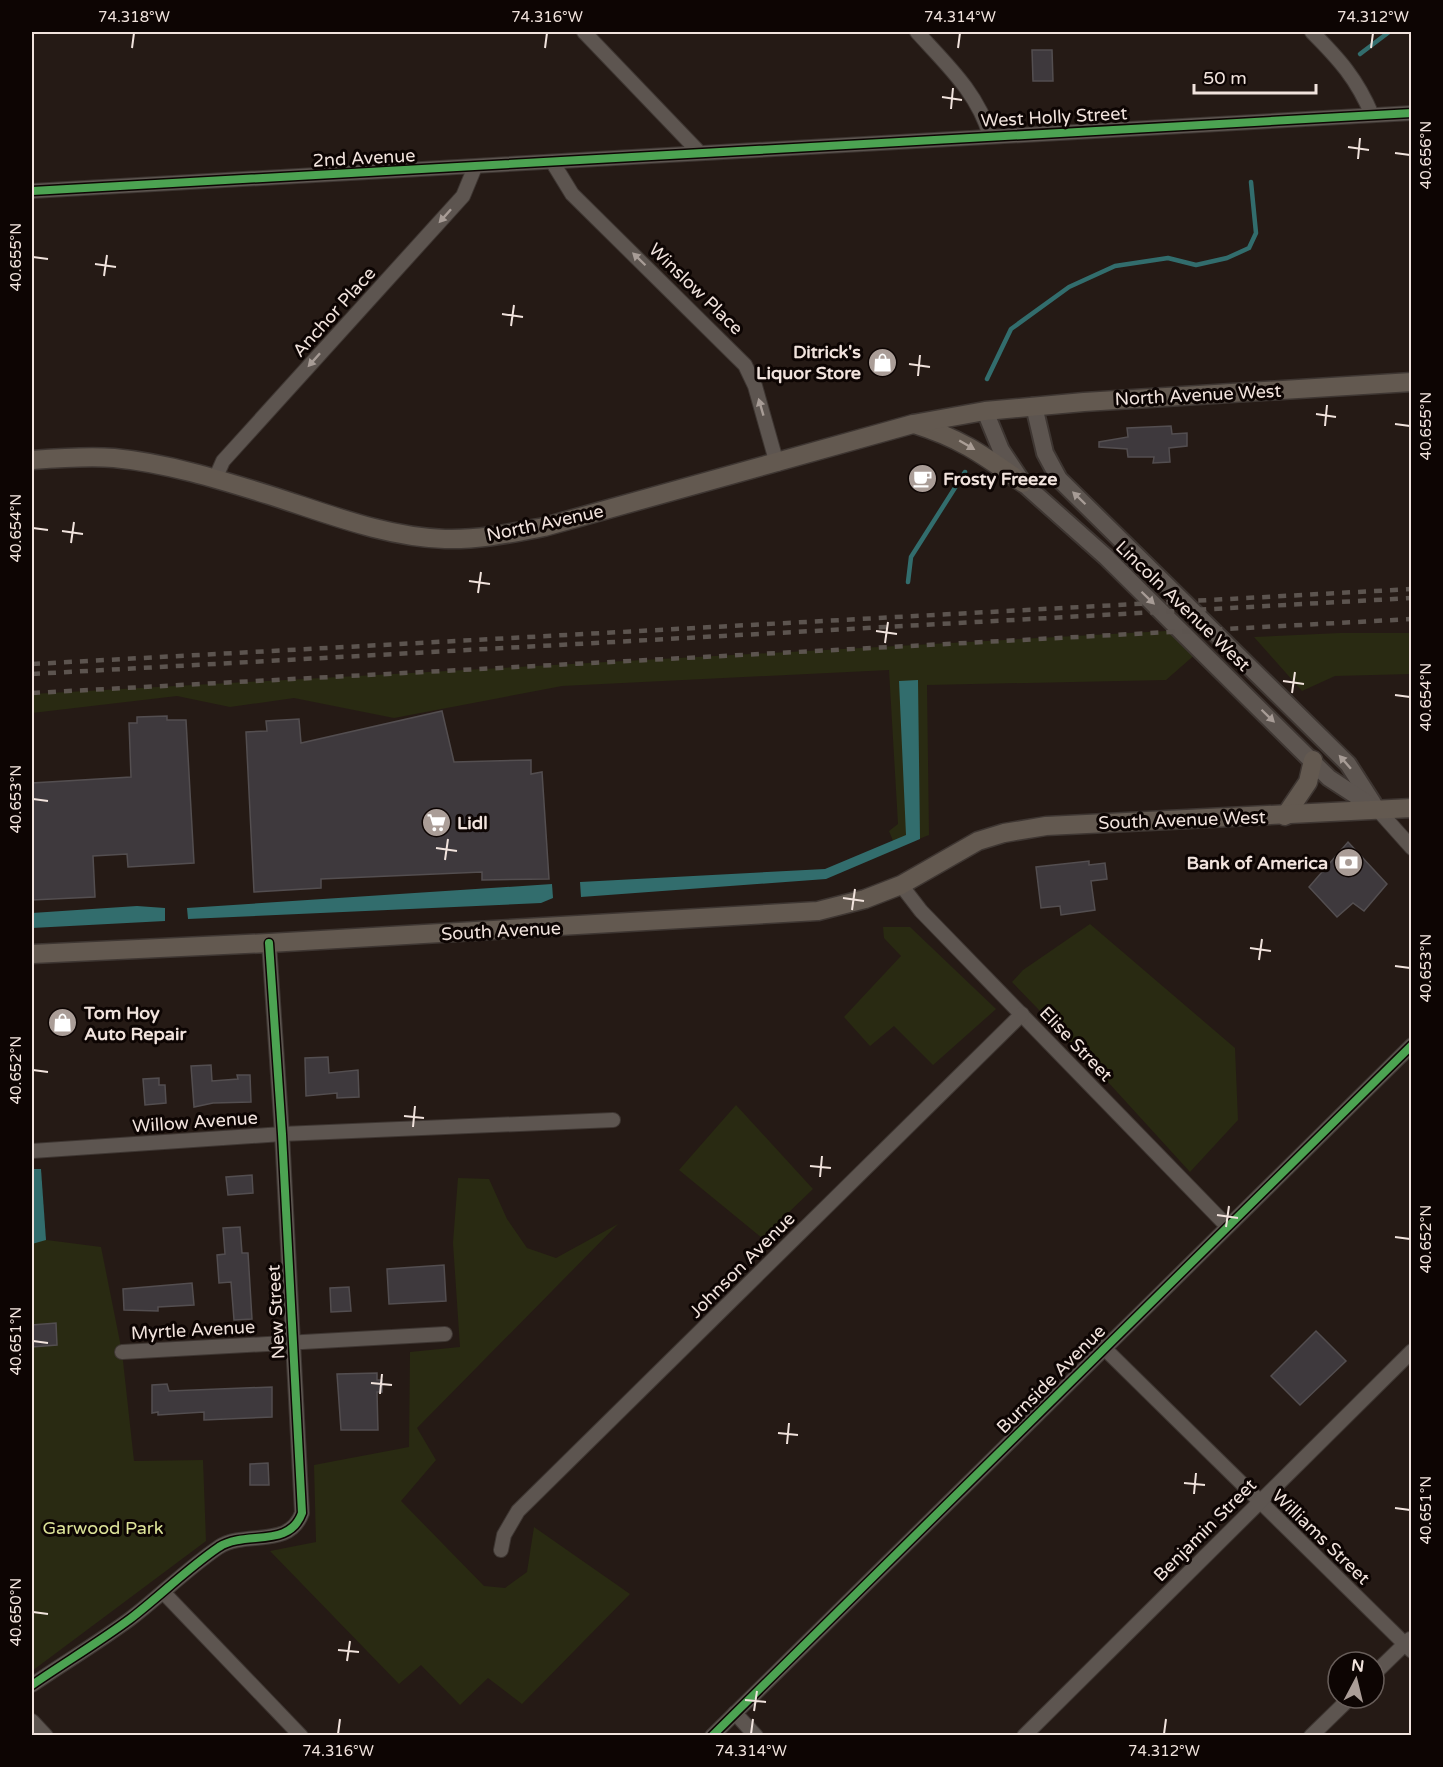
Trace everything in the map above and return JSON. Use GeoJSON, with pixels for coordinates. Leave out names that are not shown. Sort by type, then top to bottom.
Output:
{"type":"FeatureCollection","features":[{"type":"Feature","properties":{"kind":"main road","name":"North Avenue West"},"geometry":{"type":"LineString","coordinates":[[985,411],[1412,382]]}},
{"type":"Feature","properties":{"kind":"main road","name":"North Avenue"},"geometry":{"type":"LineString","coordinates":[[32,460],[113,458],[158,464],[215,478],[370,527],[409,536],[446,539],[489,537],[544,527],[777,464],[913,424],[985,411]]}},
{"type":"Feature","properties":{"kind":"main road"},"geometry":{"type":"LineString","coordinates":[[913,424],[952,436],[1023,483]]}},
{"type":"Feature","properties":{"kind":"main road"},"geometry":{"type":"LineString","coordinates":[[1285,816],[1308,783],[1313,760]]}},
{"type":"Feature","properties":{"kind":"main road","name":"South Avenue West"},"geometry":{"type":"LineString","coordinates":[[957,853],[978,841],[1004,833],[1046,826],[1412,808]]}},
{"type":"Feature","properties":{"kind":"main road","name":"South Avenue"},"geometry":{"type":"LineString","coordinates":[[32,954],[269,943],[818,910],[865,899],[901,885],[957,853]]}},
{"type":"Feature","properties":{"kind":"street"},"geometry":{"type":"LineString","coordinates":[[584,32],[699,152]]}},
{"type":"Feature","properties":{"kind":"street"},"geometry":{"type":"LineString","coordinates":[[917,32],[975,98],[984,114],[990,136]]}},
{"type":"Feature","properties":{"kind":"street"},"geometry":{"type":"LineString","coordinates":[[1312,32],[1347,68],[1362,90],[1372,115]]}},
{"type":"Feature","properties":{"kind":"street","name":"West Holly Street"},"geometry":{"type":"LineString","coordinates":[[699,152],[1412,113]]}},
{"type":"Feature","properties":{"kind":"street","name":"2nd Avenue"},"geometry":{"type":"LineString","coordinates":[[32,191],[553,163],[699,152]]}},
{"type":"Feature","properties":{"kind":"street","name":"Winslow Place"},"geometry":{"type":"LineString","coordinates":[[553,163],[572,194],[745,365],[755,386],[777,464]]}},
{"type":"Feature","properties":{"kind":"street","name":"Anchor Place"},"geometry":{"type":"LineString","coordinates":[[215,478],[223,461],[463,196],[475,167]]}},
{"type":"Feature","properties":{"kind":"street","name":"Lincoln Avenue West"},"geometry":{"type":"LineString","coordinates":[[1034,406],[1045,453],[1059,479],[1348,764],[1378,810],[1412,848]]}},
{"type":"Feature","properties":{"kind":"street","name":"Lincoln Avenue West"},"geometry":{"type":"LineString","coordinates":[[985,411],[1001,450],[1023,483],[1106,557],[1329,777],[1378,810]]}},
{"type":"Feature","properties":{"kind":"street","name":"Elise Street"},"geometry":{"type":"LineString","coordinates":[[901,885],[921,911],[1227,1226]]}},
{"type":"Feature","properties":{"kind":"street","name":"New Street"},"geometry":{"type":"LineString","coordinates":[[32,1685],[128,1620],[219,1547],[243,1539],[286,1533],[299,1521],[302,1496],[269,943]]}},
{"type":"Feature","properties":{"kind":"street","name":"Johnson Avenue"},"geometry":{"type":"LineString","coordinates":[[501,1550],[504,1535],[518,1511],[1022,1014]]}},
{"type":"Feature","properties":{"kind":"street","name":"Burnside Avenue"},"geometry":{"type":"LineString","coordinates":[[712,1736],[1103,1347],[1412,1045]]}},
{"type":"Feature","properties":{"kind":"street","name":"Willow Avenue"},"geometry":{"type":"LineString","coordinates":[[32,1151],[282,1134],[613,1120]]}},
{"type":"Feature","properties":{"kind":"street","name":"Myrtle Avenue"},"geometry":{"type":"LineString","coordinates":[[122,1352],[445,1334]]}},
{"type":"Feature","properties":{"kind":"street","name":"Williams Street"},"geometry":{"type":"LineString","coordinates":[[1103,1347],[1258,1502],[1409,1644]]}},
{"type":"Feature","properties":{"kind":"street","name":"Benjamin Street"},"geometry":{"type":"LineString","coordinates":[[1024,1736],[1412,1351]]}},
{"type":"Feature","properties":{"kind":"street"},"geometry":{"type":"LineString","coordinates":[[163,1592],[301,1736]]}},
{"type":"Feature","properties":{"kind":"street"},"geometry":{"type":"LineString","coordinates":[[1386,1664],[1409,1644]]}},
{"type":"Feature","properties":{"kind":"street"},"geometry":{"type":"LineString","coordinates":[[1311,1736],[1338,1710]]}},
{"type":"Feature","properties":{"kind":"street"},"geometry":{"type":"LineString","coordinates":[[735,1713],[756,1736]]}},
{"type":"Feature","properties":{"kind":"street"},"geometry":{"type":"LineString","coordinates":[[32,1720],[46,1736]]}},
{"type":"Feature","properties":{"kind":"green space"},"geometry":{"type":"Polygon","coordinates":[[[1184,630],[1198,652],[1166,680],[927,685],[929,835],[896,848],[889,831],[898,824],[889,670],[562,686],[394,718],[294,698],[230,707],[177,696],[32,713],[32,694],[1184,630]]]}},
{"type":"Feature","properties":{"kind":"green space"},"geometry":{"type":"Polygon","coordinates":[[[1340,633],[1411,633],[1411,674],[1335,676],[1302,691],[1254,637],[1340,633]]]}},
{"type":"Feature","properties":{"kind":"green space"},"geometry":{"type":"Polygon","coordinates":[[[1090,924],[1235,1048],[1238,1120],[1190,1172],[1097,1070],[1012,982],[1023,970],[1090,924]]]}},
{"type":"Feature","properties":{"kind":"green space"},"geometry":{"type":"Polygon","coordinates":[[[883,927],[910,927],[996,1009],[933,1065],[894,1026],[870,1046],[844,1017],[901,956],[884,938],[883,927]]]}},
{"type":"Feature","properties":{"kind":"green space"},"geometry":{"type":"Polygon","coordinates":[[[736,1105],[813,1189],[762,1238],[679,1170],[736,1105]]]}},
{"type":"Feature","properties":{"kind":"green space"},"geometry":{"type":"Polygon","coordinates":[[[458,1178],[489,1179],[507,1219],[527,1248],[556,1258],[618,1224],[417,1428],[436,1460],[401,1501],[484,1586],[505,1588],[527,1572],[534,1527],[630,1594],[522,1704],[488,1678],[460,1705],[421,1665],[399,1684],[270,1551],[316,1542],[314,1465],[409,1447],[410,1352],[460,1347],[453,1243],[458,1178]]]}},
{"type":"Feature","properties":{"kind":"green space","name":"Garwood Park"},"geometry":{"type":"Polygon","coordinates":[[[32,1240],[101,1247],[122,1352],[134,1461],[203,1460],[206,1541],[32,1671],[32,1240]]]}},
{"type":"Feature","properties":{"kind":"water"},"geometry":{"type":"Polygon","coordinates":[[[918,680],[920,839],[826,879],[581,897],[580,882],[825,869],[906,835],[899,681],[918,680]]]}},
{"type":"Feature","properties":{"kind":"water"},"geometry":{"type":"Polygon","coordinates":[[[552,884],[553,898],[541,903],[188,919],[187,908],[552,884]]]}},
{"type":"Feature","properties":{"kind":"water"},"geometry":{"type":"Polygon","coordinates":[[[137,906],[165,908],[165,921],[32,928],[32,913],[137,906]]]}},
{"type":"Feature","properties":{"kind":"water"},"geometry":{"type":"Polygon","coordinates":[[[32,1169],[41,1169],[46,1240],[32,1244],[32,1169]]]}},
{"type":"Feature","properties":{"kind":"building"},"geometry":{"type":"Polygon","coordinates":[[[1032,50],[1052,50],[1053,81],[1033,81],[1032,50]]]}},
{"type":"Feature","properties":{"kind":"building"},"geometry":{"type":"Polygon","coordinates":[[[1171,426],[1172,434],[1187,433],[1187,446],[1169,448],[1170,462],[1153,463],[1154,457],[1128,457],[1127,449],[1099,447],[1099,442],[1128,437],[1127,428],[1171,426]]]}},
{"type":"Feature","properties":{"kind":"building","name":"Lidl"},"geometry":{"type":"Polygon","coordinates":[[[442,711],[454,762],[531,760],[531,774],[542,772],[549,879],[482,880],[482,872],[321,879],[321,888],[254,892],[246,732],[267,731],[266,721],[299,719],[301,743],[442,711]]]}},
{"type":"Feature","properties":{"kind":"building"},"geometry":{"type":"Polygon","coordinates":[[[167,716],[167,720],[186,720],[194,863],[128,867],[127,854],[93,856],[95,897],[32,900],[32,783],[131,777],[129,723],[137,723],[137,717],[167,716]]]}},
{"type":"Feature","properties":{"kind":"building","name":"Bank of America"},"geometry":{"type":"Polygon","coordinates":[[[1348,842],[1387,884],[1364,911],[1353,903],[1337,917],[1309,887],[1348,842]]]}},
{"type":"Feature","properties":{"kind":"building"},"geometry":{"type":"Polygon","coordinates":[[[1089,861],[1089,865],[1105,863],[1107,879],[1091,881],[1095,910],[1061,915],[1060,906],[1041,908],[1036,867],[1089,861]]]}},
{"type":"Feature","properties":{"kind":"building"},"geometry":{"type":"Polygon","coordinates":[[[328,1057],[329,1073],[358,1070],[359,1097],[337,1098],[337,1093],[306,1096],[305,1058],[328,1057]]]}},
{"type":"Feature","properties":{"kind":"building"},"geometry":{"type":"Polygon","coordinates":[[[211,1065],[212,1081],[238,1079],[237,1075],[250,1075],[251,1102],[213,1103],[194,1107],[191,1066],[211,1065]]]}},
{"type":"Feature","properties":{"kind":"building"},"geometry":{"type":"Polygon","coordinates":[[[159,1078],[159,1085],[165,1085],[166,1103],[145,1105],[143,1079],[159,1078]]]}},
{"type":"Feature","properties":{"kind":"building"},"geometry":{"type":"Polygon","coordinates":[[[252,1175],[253,1193],[228,1195],[226,1177],[252,1175]]]}},
{"type":"Feature","properties":{"kind":"building"},"geometry":{"type":"Polygon","coordinates":[[[240,1227],[242,1253],[248,1253],[252,1319],[234,1320],[231,1282],[219,1283],[217,1255],[225,1254],[223,1228],[240,1227]]]}},
{"type":"Feature","properties":{"kind":"building"},"geometry":{"type":"Polygon","coordinates":[[[444,1265],[446,1301],[389,1304],[387,1269],[444,1265]]]}},
{"type":"Feature","properties":{"kind":"building"},"geometry":{"type":"Polygon","coordinates":[[[192,1283],[194,1305],[158,1307],[158,1311],[124,1310],[123,1289],[192,1283]]]}},
{"type":"Feature","properties":{"kind":"building"},"geometry":{"type":"Polygon","coordinates":[[[349,1287],[351,1311],[331,1312],[330,1288],[349,1287]]]}},
{"type":"Feature","properties":{"kind":"building"},"geometry":{"type":"Polygon","coordinates":[[[56,1323],[57,1345],[32,1347],[32,1325],[56,1323]]]}},
{"type":"Feature","properties":{"kind":"building"},"geometry":{"type":"Polygon","coordinates":[[[1316,1331],[1346,1361],[1300,1405],[1271,1376],[1316,1331]]]}},
{"type":"Feature","properties":{"kind":"building"},"geometry":{"type":"Polygon","coordinates":[[[377,1373],[377,1380],[382,1380],[382,1392],[377,1392],[378,1430],[341,1430],[337,1374],[377,1373]]]}},
{"type":"Feature","properties":{"kind":"building"},"geometry":{"type":"Polygon","coordinates":[[[167,1384],[169,1391],[272,1387],[272,1417],[204,1420],[204,1412],[158,1415],[158,1412],[152,1413],[152,1385],[167,1384]]]}},
{"type":"Feature","properties":{"kind":"building"},"geometry":{"type":"Polygon","coordinates":[[[268,1463],[269,1485],[250,1485],[250,1464],[268,1463]]]}},
{"type":"Feature","properties":{"kind":"waterway"},"geometry":{"type":"LineString","coordinates":[[1360,54],[1389,32]]}},
{"type":"Feature","properties":{"kind":"waterway"},"geometry":{"type":"LineString","coordinates":[[987,379],[1011,329],[1069,287],[1115,266],[1168,258],[1196,265],[1227,258],[1249,248],[1256,233],[1251,182]]}},
{"type":"Feature","properties":{"kind":"waterway"},"geometry":{"type":"LineString","coordinates":[[908,582],[911,557],[965,472]]}},
{"type":"Feature","properties":{"kind":"railway"},"geometry":{"type":"LineString","coordinates":[[32,664],[1412,589]]}},
{"type":"Feature","properties":{"kind":"railway"},"geometry":{"type":"LineString","coordinates":[[32,674],[1412,598]]}},
{"type":"Feature","properties":{"kind":"railway"},"geometry":{"type":"LineString","coordinates":[[32,693],[1412,619]]}},
{"type":"Feature","properties":{"kind":"cycle path"},"geometry":{"type":"LineString","coordinates":[[32,191],[1412,113]]}},
{"type":"Feature","properties":{"kind":"cycle path"},"geometry":{"type":"LineString","coordinates":[[32,1685],[130,1619],[219,1547],[230,1542],[277,1535],[287,1531],[296,1524],[302,1513],[282,1134],[269,943]]}},
{"type":"Feature","properties":{"kind":"cycle path"},"geometry":{"type":"LineString","coordinates":[[712,1736],[1412,1045]]}},
{"type":"Feature","properties":{"kind":"place","name":"Ditrick's Liquor Store"},"geometry":{"type":"Point","coordinates":[882,362]}},
{"type":"Feature","properties":{"kind":"place","name":"Frosty Freeze"},"geometry":{"type":"Point","coordinates":[922,479]}},
{"type":"Feature","properties":{"kind":"place","name":"Lidl"},"geometry":{"type":"Point","coordinates":[436,823]}},
{"type":"Feature","properties":{"kind":"place","name":"Bank of America"},"geometry":{"type":"Point","coordinates":[1349,863]}},
{"type":"Feature","properties":{"kind":"place","name":"Tom Hoy Auto Repair"},"geometry":{"type":"Point","coordinates":[63,1023]}}]}
